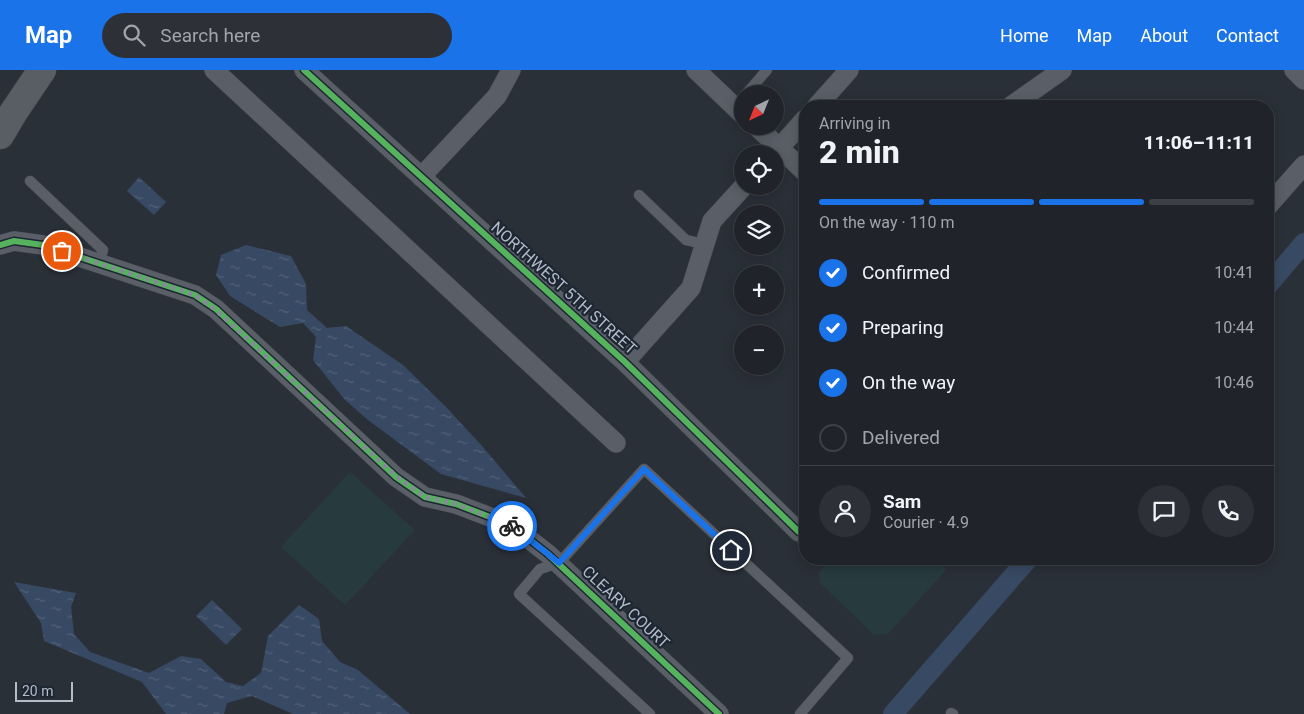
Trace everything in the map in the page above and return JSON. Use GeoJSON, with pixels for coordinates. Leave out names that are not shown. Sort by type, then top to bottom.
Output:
{"type":"FeatureCollection","features":[{"type":"Feature","properties":{"kind":"main road"},"geometry":{"type":"LineString","coordinates":[[0,135],[42,70]]}},
{"type":"Feature","properties":{"kind":"street"},"geometry":{"type":"LineString","coordinates":[[214,70],[616,443]]}},
{"type":"Feature","properties":{"kind":"street"},"geometry":{"type":"LineString","coordinates":[[421,178],[497,96],[511,70]]}},
{"type":"Feature","properties":{"kind":"street"},"geometry":{"type":"LineString","coordinates":[[696,70],[734,98]]}},
{"type":"Feature","properties":{"kind":"street"},"geometry":{"type":"LineString","coordinates":[[822,100],[849,70]]}},
{"type":"Feature","properties":{"kind":"street"},"geometry":{"type":"LineString","coordinates":[[1020,100],[1062,70]]}},
{"type":"Feature","properties":{"kind":"street"},"geometry":{"type":"LineString","coordinates":[[1294,70],[1304,80]]}},
{"type":"Feature","properties":{"kind":"street","name":"NORTHWEST 5TH STREET"},"geometry":{"type":"LineString","coordinates":[[316,74],[421,178],[625,362],[799,526]]}},
{"type":"Feature","properties":{"kind":"street"},"geometry":{"type":"LineString","coordinates":[[782,145],[799,126]]}},
{"type":"Feature","properties":{"kind":"street"},"geometry":{"type":"LineString","coordinates":[[764,135],[772,145]]}},
{"type":"Feature","properties":{"kind":"street"},"geometry":{"type":"LineString","coordinates":[[784,156],[799,168]]}},
{"type":"Feature","properties":{"kind":"street"},"geometry":{"type":"LineString","coordinates":[[1274,199],[1304,165]]}},
{"type":"Feature","properties":{"kind":"street"},"geometry":{"type":"LineString","coordinates":[[625,362],[691,288],[712,221],[736,195]]}},
{"type":"Feature","properties":{"kind":"street","name":"CLEARY COURT"},"geometry":{"type":"LineString","coordinates":[[0,245],[14,241],[43,245],[195,295],[216,310],[396,476],[425,497],[456,504],[511,525],[548,554],[719,714]]}},
{"type":"Feature","properties":{"kind":"lane"},"geometry":{"type":"LineString","coordinates":[[755,85],[767,70]]}},
{"type":"Feature","properties":{"kind":"lane"},"geometry":{"type":"LineString","coordinates":[[30,181],[103,250],[99,263]]}},
{"type":"Feature","properties":{"kind":"lane"},"geometry":{"type":"LineString","coordinates":[[639,195],[686,240],[704,244]]}},
{"type":"Feature","properties":{"kind":"lane"},"geometry":{"type":"LineString","coordinates":[[650,714],[519,594],[540,569],[559,563],[644,469],[848,658],[800,714]]}},
{"type":"Feature","properties":{"kind":"green space"},"geometry":{"type":"Polygon","coordinates":[[[350,472],[415,530],[345,605],[281,547],[350,472]]]}},
{"type":"Feature","properties":{"kind":"green space"},"geometry":{"type":"Polygon","coordinates":[[[825,565],[945,565],[945,571],[888,634],[874,635],[820,583],[819,572],[825,565]]]}},
{"type":"Feature","properties":{"kind":"water"},"geometry":{"type":"Polygon","coordinates":[[[139,177],[166,202],[154,215],[127,191],[139,177]]]}},
{"type":"Feature","properties":{"kind":"water"},"geometry":{"type":"Polygon","coordinates":[[[246,245],[291,256],[306,284],[307,310],[327,328],[346,326],[403,365],[446,407],[526,498],[441,474],[368,420],[345,400],[313,360],[316,337],[303,323],[280,327],[230,296],[216,275],[221,255],[246,245]]]}},
{"type":"Feature","properties":{"kind":"water"},"geometry":{"type":"Polygon","coordinates":[[[14,582],[76,593],[71,607],[74,634],[90,652],[149,673],[181,656],[201,659],[226,682],[243,686],[261,673],[268,636],[299,605],[319,619],[322,641],[340,662],[358,670],[410,714],[293,714],[252,696],[227,703],[224,714],[166,714],[142,682],[44,641],[41,623],[14,582]]]}},
{"type":"Feature","properties":{"kind":"water"},"geometry":{"type":"Polygon","coordinates":[[[212,600],[242,629],[226,645],[196,616],[212,600]]]}},
{"type":"Feature","properties":{"kind":"waterway"},"geometry":{"type":"LineString","coordinates":[[1274,278],[1304,243]]}},
{"type":"Feature","properties":{"kind":"waterway"},"geometry":{"type":"LineString","coordinates":[[893,714],[1023,565]]}},
{"type":"Feature","properties":{"kind":"cycle path"},"geometry":{"type":"LineString","coordinates":[[304,70],[625,362],[799,532]]}},
{"type":"Feature","properties":{"kind":"cycle path"},"geometry":{"type":"LineString","coordinates":[[0,245],[14,241],[43,245],[195,295],[216,309],[396,477],[425,497],[456,504],[511,525],[548,554],[719,714]]}},
{"type":"Feature","properties":{"kind":"way so far"},"geometry":{"type":"LineString","coordinates":[[62,251],[195,295],[216,310],[396,476],[425,497],[456,504],[512,526]]}},
{"type":"Feature","properties":{"kind":"route"},"geometry":{"type":"LineString","coordinates":[[512,526],[559,563],[644,469],[731,550]]}}]}
